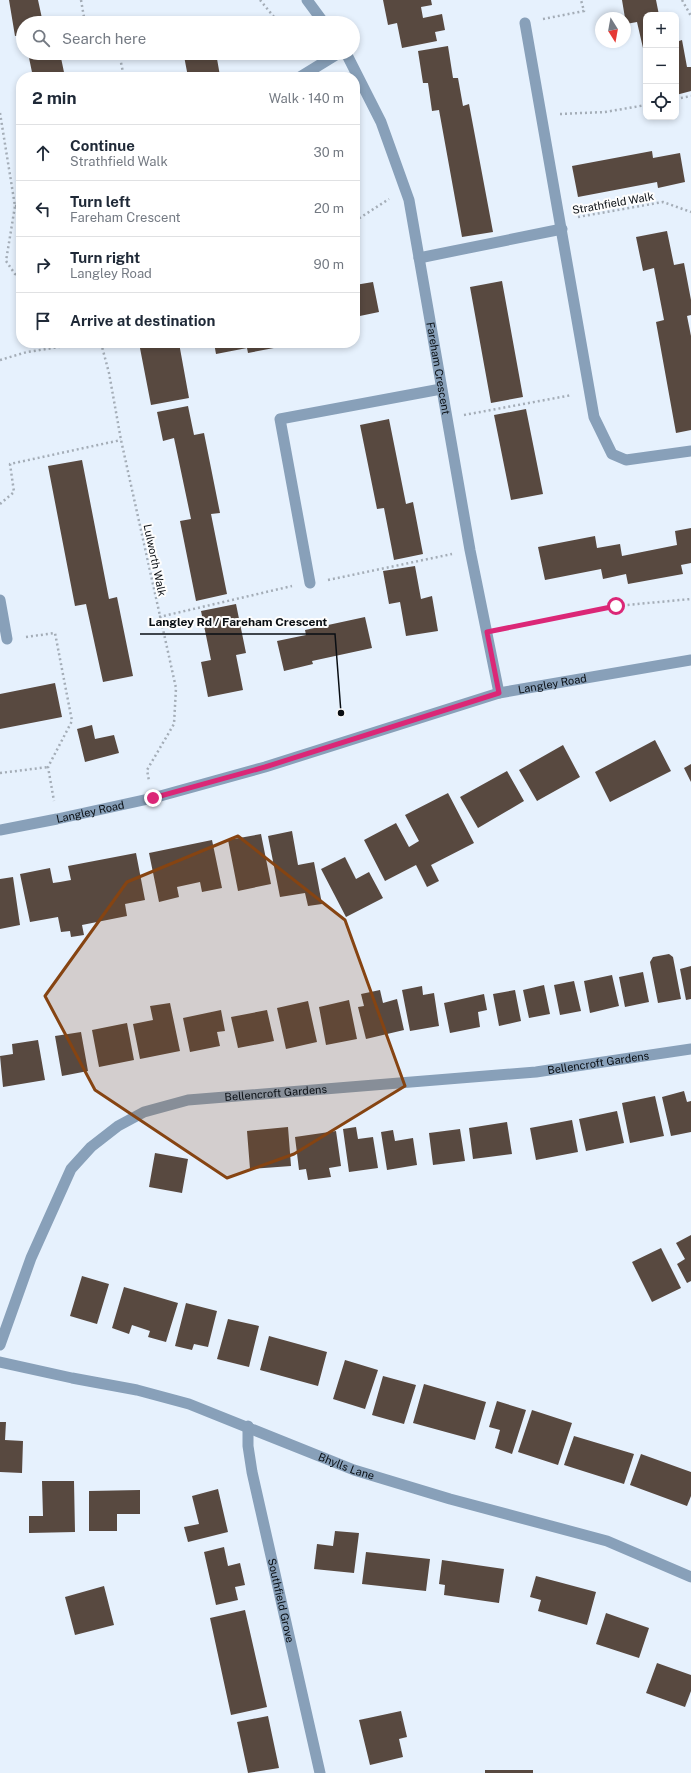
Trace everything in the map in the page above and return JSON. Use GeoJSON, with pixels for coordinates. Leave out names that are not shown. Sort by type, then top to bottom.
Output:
{"type":"FeatureCollection","features":[{"type":"Feature","properties":{"kind":"street"},"geometry":{"type":"LineString","coordinates":[[307,0],[319,16]]}},
{"type":"Feature","properties":{"kind":"street"},"geometry":{"type":"LineString","coordinates":[[525,23],[594,417],[612,454],[626,460],[691,451]]}},
{"type":"Feature","properties":{"kind":"street"},"geometry":{"type":"LineString","coordinates":[[308,72],[328,60]]}},
{"type":"Feature","properties":{"kind":"street","name":"Fareham Crescent"},"geometry":{"type":"LineString","coordinates":[[350,60],[356,72]]}},
{"type":"Feature","properties":{"kind":"street","name":"Fareham Crescent"},"geometry":{"type":"LineString","coordinates":[[360,81],[381,122],[406,188],[446,418],[499,693]]}},
{"type":"Feature","properties":{"kind":"street"},"geometry":{"type":"LineString","coordinates":[[419,258],[561,224]]}},
{"type":"Feature","properties":{"kind":"street"},"geometry":{"type":"LineString","coordinates":[[310,583],[280,420],[441,389]]}},
{"type":"Feature","properties":{"kind":"street"},"geometry":{"type":"LineString","coordinates":[[0,600],[8,639]]}},
{"type":"Feature","properties":{"kind":"street","name":"Langley Road"},"geometry":{"type":"LineString","coordinates":[[0,830],[153,798],[265,767],[499,693],[691,660]]}},
{"type":"Feature","properties":{"kind":"street","name":"Bellencroft Gardens"},"geometry":{"type":"LineString","coordinates":[[0,1345],[31,1258],[71,1169],[91,1147],[118,1126],[144,1112],[188,1100],[536,1072],[691,1049]]}},
{"type":"Feature","properties":{"kind":"street","name":"Bhylls Lane"},"geometry":{"type":"LineString","coordinates":[[0,1362],[72,1378],[137,1390],[189,1404],[248,1426],[354,1470],[450,1499],[607,1542],[691,1577]]}},
{"type":"Feature","properties":{"kind":"street","name":"Southfield Grove"},"geometry":{"type":"LineString","coordinates":[[248,1426],[248,1446],[252,1472],[320,1773]]}},
{"type":"Feature","properties":{"kind":"path"},"geometry":{"type":"LineString","coordinates":[[81,0],[84,16]]}},
{"type":"Feature","properties":{"kind":"path"},"geometry":{"type":"LineString","coordinates":[[260,0],[273,16]]}},
{"type":"Feature","properties":{"kind":"path"},"geometry":{"type":"LineString","coordinates":[[525,23],[584,10],[581,0]]}},
{"type":"Feature","properties":{"kind":"path"},"geometry":{"type":"LineString","coordinates":[[682,0],[691,16]]}},
{"type":"Feature","properties":{"kind":"path"},"geometry":{"type":"LineString","coordinates":[[120,60],[123,72]]}},
{"type":"Feature","properties":{"kind":"path"},"geometry":{"type":"LineString","coordinates":[[679,98],[691,96]]}},
{"type":"Feature","properties":{"kind":"path"},"geometry":{"type":"LineString","coordinates":[[542,115],[605,112],[643,106]]}},
{"type":"Feature","properties":{"kind":"path"},"geometry":{"type":"LineString","coordinates":[[0,113],[15,206],[6,261],[16,274]]}},
{"type":"Feature","properties":{"kind":"path"},"geometry":{"type":"LineString","coordinates":[[360,218],[406,188]]}},
{"type":"Feature","properties":{"kind":"path","name":"Strathfield Walk"},"geometry":{"type":"LineString","coordinates":[[561,224],[663,202],[691,212]]}},
{"type":"Feature","properties":{"kind":"path"},"geometry":{"type":"LineString","coordinates":[[0,360],[27,352],[53,348]]}},
{"type":"Feature","properties":{"kind":"path","name":"Lulworth Walk"},"geometry":{"type":"LineString","coordinates":[[102,348],[109,372],[121,440],[176,688],[174,724],[147,770],[153,798]]}},
{"type":"Feature","properties":{"kind":"path"},"geometry":{"type":"LineString","coordinates":[[446,418],[590,391]]}},
{"type":"Feature","properties":{"kind":"path"},"geometry":{"type":"LineString","coordinates":[[0,504],[14,492],[10,464],[121,440]]}},
{"type":"Feature","properties":{"kind":"path"},"geometry":{"type":"LineString","coordinates":[[487,632],[616,606],[691,599]]}},
{"type":"Feature","properties":{"kind":"path"},"geometry":{"type":"LineString","coordinates":[[8,639],[55,633],[72,722],[48,766],[57,819]]}},
{"type":"Feature","properties":{"kind":"path"},"geometry":{"type":"LineString","coordinates":[[0,773],[48,766]]}},
{"type":"Feature","properties":{"kind":"highlighted area"},"geometry":{"type":"Polygon","coordinates":[[[238,836],[345,920],[405,1086],[294,1154],[227,1178],[95,1090],[45,996],[127,882],[238,836]]]}},
{"type":"Feature","properties":{"kind":"building"},"geometry":{"type":"Polygon","coordinates":[[[9,0],[38,0],[41,16],[16,16],[15,36],[9,0]]]}},
{"type":"Feature","properties":{"kind":"building"},"geometry":{"type":"Polygon","coordinates":[[[383,0],[431,0],[432,5],[421,7],[423,18],[442,14],[445,30],[435,32],[437,41],[402,48],[397,23],[388,25],[383,0]]]}},
{"type":"Feature","properties":{"kind":"building"},"geometry":{"type":"Polygon","coordinates":[[[622,0],[656,0],[658,12],[643,12],[643,48],[637,22],[631,23],[631,12],[624,12],[622,0]]]}},
{"type":"Feature","properties":{"kind":"building"},"geometry":{"type":"Polygon","coordinates":[[[682,40],[687,67],[691,67],[691,91],[679,94],[679,48],[679,41],[682,40]]]}},
{"type":"Feature","properties":{"kind":"building"},"geometry":{"type":"Polygon","coordinates":[[[448,46],[453,78],[458,78],[463,106],[469,104],[493,232],[462,237],[439,110],[432,111],[428,83],[423,83],[418,51],[448,46]]]}},
{"type":"Feature","properties":{"kind":"building"},"geometry":{"type":"Polygon","coordinates":[[[29,60],[61,60],[64,72],[32,72],[29,60]]]}},
{"type":"Feature","properties":{"kind":"building"},"geometry":{"type":"Polygon","coordinates":[[[185,60],[217,60],[219,72],[187,72],[185,60]]]}},
{"type":"Feature","properties":{"kind":"building"},"geometry":{"type":"Polygon","coordinates":[[[652,151],[653,158],[680,153],[685,182],[658,188],[657,182],[578,197],[572,166],[652,151]]]}},
{"type":"Feature","properties":{"kind":"building"},"geometry":{"type":"Polygon","coordinates":[[[667,231],[674,265],[684,263],[691,300],[691,315],[687,316],[691,336],[691,430],[676,433],[656,322],[664,320],[654,268],[643,271],[636,237],[667,231]]]}},
{"type":"Feature","properties":{"kind":"building"},"geometry":{"type":"Polygon","coordinates":[[[502,281],[523,397],[491,403],[470,287],[502,281]]]}},
{"type":"Feature","properties":{"kind":"building"},"geometry":{"type":"Polygon","coordinates":[[[373,282],[379,312],[360,316],[360,284],[373,282]]]}},
{"type":"Feature","properties":{"kind":"building"},"geometry":{"type":"Polygon","coordinates":[[[140,348],[180,348],[189,398],[151,405],[140,348]]]}},
{"type":"Feature","properties":{"kind":"building"},"geometry":{"type":"Polygon","coordinates":[[[215,348],[247,348],[216,354],[215,348]]]}},
{"type":"Feature","properties":{"kind":"building"},"geometry":{"type":"Polygon","coordinates":[[[247,348],[274,348],[248,353],[247,348]]]}},
{"type":"Feature","properties":{"kind":"building"},"geometry":{"type":"Polygon","coordinates":[[[188,406],[194,435],[204,433],[220,513],[211,514],[227,594],[196,601],[180,521],[191,519],[174,438],[163,441],[157,412],[188,406]]]}},
{"type":"Feature","properties":{"kind":"building"},"geometry":{"type":"Polygon","coordinates":[[[526,409],[543,494],[511,500],[494,415],[526,409]]]}},
{"type":"Feature","properties":{"kind":"building"},"geometry":{"type":"Polygon","coordinates":[[[389,419],[406,504],[413,502],[423,554],[394,560],[384,508],[377,509],[360,425],[389,419]]]}},
{"type":"Feature","properties":{"kind":"building"},"geometry":{"type":"Polygon","coordinates":[[[82,460],[109,599],[117,597],[133,676],[103,682],[86,604],[75,606],[48,466],[82,460]]]}},
{"type":"Feature","properties":{"kind":"building"},"geometry":{"type":"Polygon","coordinates":[[[691,528],[691,563],[681,565],[683,574],[628,584],[626,574],[603,579],[601,569],[545,580],[538,547],[595,536],[597,548],[620,544],[622,556],[677,545],[675,531],[691,528]]]}},
{"type":"Feature","properties":{"kind":"building"},"geometry":{"type":"Polygon","coordinates":[[[415,566],[421,599],[432,596],[438,631],[406,636],[400,602],[389,604],[383,571],[415,566]]]}},
{"type":"Feature","properties":{"kind":"building"},"geometry":{"type":"Polygon","coordinates":[[[236,604],[246,653],[236,655],[243,690],[208,697],[201,662],[211,660],[201,611],[236,604]]]}},
{"type":"Feature","properties":{"kind":"building"},"geometry":{"type":"Polygon","coordinates":[[[365,617],[372,648],[312,661],[313,664],[284,671],[277,641],[306,635],[305,630],[365,617]]]}},
{"type":"Feature","properties":{"kind":"building"},"geometry":{"type":"Polygon","coordinates":[[[55,683],[62,717],[0,729],[0,694],[55,683]]]}},
{"type":"Feature","properties":{"kind":"building"},"geometry":{"type":"Polygon","coordinates":[[[92,725],[95,739],[114,735],[119,753],[85,762],[77,729],[92,725]]]}},
{"type":"Feature","properties":{"kind":"building"},"geometry":{"type":"Polygon","coordinates":[[[655,740],[671,771],[610,802],[595,772],[655,740]]]}},
{"type":"Feature","properties":{"kind":"building"},"geometry":{"type":"Polygon","coordinates":[[[563,745],[580,777],[537,801],[519,770],[563,745]]]}},
{"type":"Feature","properties":{"kind":"building"},"geometry":{"type":"Polygon","coordinates":[[[691,764],[691,782],[684,768],[691,764]]]}},
{"type":"Feature","properties":{"kind":"building"},"geometry":{"type":"Polygon","coordinates":[[[507,771],[524,801],[478,828],[460,797],[507,771]]]}},
{"type":"Feature","properties":{"kind":"building"},"geometry":{"type":"Polygon","coordinates":[[[448,793],[474,843],[431,865],[439,881],[427,887],[416,865],[385,881],[364,840],[396,823],[409,847],[419,841],[405,815],[448,793]]]}},
{"type":"Feature","properties":{"kind":"building"},"geometry":{"type":"Polygon","coordinates":[[[292,831],[298,865],[314,862],[322,904],[308,906],[305,893],[280,897],[268,836],[292,831]]]}},
{"type":"Feature","properties":{"kind":"building"},"geometry":{"type":"Polygon","coordinates":[[[261,834],[271,884],[238,891],[228,840],[261,834]]]}},
{"type":"Feature","properties":{"kind":"building"},"geometry":{"type":"Polygon","coordinates":[[[212,840],[222,888],[202,892],[200,882],[177,887],[179,897],[159,902],[149,853],[212,840]]]}},
{"type":"Feature","properties":{"kind":"building"},"geometry":{"type":"Polygon","coordinates":[[[136,853],[145,900],[125,904],[127,916],[82,925],[84,935],[71,937],[70,931],[61,932],[58,917],[30,922],[20,874],[50,868],[53,883],[60,882],[71,880],[68,866],[136,853]]]}},
{"type":"Feature","properties":{"kind":"building"},"geometry":{"type":"Polygon","coordinates":[[[345,857],[356,879],[369,872],[383,898],[346,917],[321,869],[345,857]]]}},
{"type":"Feature","properties":{"kind":"building"},"geometry":{"type":"Polygon","coordinates":[[[13,877],[20,925],[0,929],[0,879],[13,877]]]}},
{"type":"Feature","properties":{"kind":"building"},"geometry":{"type":"Polygon","coordinates":[[[669,954],[673,957],[681,999],[658,1003],[650,962],[653,957],[669,954]]]}},
{"type":"Feature","properties":{"kind":"building"},"geometry":{"type":"Polygon","coordinates":[[[691,966],[691,999],[686,1000],[680,969],[691,966]]]}},
{"type":"Feature","properties":{"kind":"building"},"geometry":{"type":"Polygon","coordinates":[[[643,972],[649,1002],[625,1007],[619,977],[643,972]]]}},
{"type":"Feature","properties":{"kind":"building"},"geometry":{"type":"Polygon","coordinates":[[[612,975],[619,1006],[590,1013],[584,981],[612,975]]]}},
{"type":"Feature","properties":{"kind":"building"},"geometry":{"type":"Polygon","coordinates":[[[574,981],[581,1011],[560,1015],[554,985],[574,981]]]}},
{"type":"Feature","properties":{"kind":"building"},"geometry":{"type":"Polygon","coordinates":[[[544,985],[550,1014],[529,1018],[523,990],[544,985]]]}},
{"type":"Feature","properties":{"kind":"building"},"geometry":{"type":"Polygon","coordinates":[[[422,986],[423,995],[434,993],[439,1026],[410,1031],[402,990],[422,986]]]}},
{"type":"Feature","properties":{"kind":"building"},"geometry":{"type":"Polygon","coordinates":[[[380,990],[383,1003],[397,999],[404,1030],[366,1039],[358,1007],[364,1006],[361,994],[380,990]]]}},
{"type":"Feature","properties":{"kind":"building"},"geometry":{"type":"Polygon","coordinates":[[[515,990],[521,1021],[499,1026],[493,994],[515,990]]]}},
{"type":"Feature","properties":{"kind":"building"},"geometry":{"type":"Polygon","coordinates":[[[484,994],[487,1010],[478,1012],[480,1027],[450,1033],[444,1003],[484,994]]]}},
{"type":"Feature","properties":{"kind":"building"},"geometry":{"type":"Polygon","coordinates":[[[349,1000],[357,1039],[326,1045],[319,1007],[349,1000]]]}},
{"type":"Feature","properties":{"kind":"building"},"geometry":{"type":"Polygon","coordinates":[[[308,1001],[317,1042],[286,1049],[277,1008],[308,1001]]]}},
{"type":"Feature","properties":{"kind":"building"},"geometry":{"type":"Polygon","coordinates":[[[170,1003],[180,1051],[140,1059],[133,1024],[153,1020],[150,1006],[170,1003]]]}},
{"type":"Feature","properties":{"kind":"building"},"geometry":{"type":"Polygon","coordinates":[[[221,1010],[225,1031],[217,1032],[220,1046],[190,1052],[183,1018],[221,1010]]]}},
{"type":"Feature","properties":{"kind":"building"},"geometry":{"type":"Polygon","coordinates":[[[267,1010],[274,1041],[238,1048],[231,1017],[267,1010]]]}},
{"type":"Feature","properties":{"kind":"building"},"geometry":{"type":"Polygon","coordinates":[[[127,1023],[134,1060],[99,1067],[92,1030],[127,1023]]]}},
{"type":"Feature","properties":{"kind":"building"},"geometry":{"type":"Polygon","coordinates":[[[81,1032],[88,1071],[62,1076],[55,1036],[81,1032]]]}},
{"type":"Feature","properties":{"kind":"building"},"geometry":{"type":"Polygon","coordinates":[[[38,1040],[45,1080],[3,1087],[0,1056],[13,1054],[12,1044],[38,1040]]]}},
{"type":"Feature","properties":{"kind":"building"},"geometry":{"type":"Polygon","coordinates":[[[684,1091],[687,1102],[691,1101],[691,1132],[671,1136],[662,1097],[684,1091]]]}},
{"type":"Feature","properties":{"kind":"building"},"geometry":{"type":"Polygon","coordinates":[[[655,1096],[664,1136],[630,1143],[622,1103],[655,1096]]]}},
{"type":"Feature","properties":{"kind":"building"},"geometry":{"type":"Polygon","coordinates":[[[617,1111],[624,1143],[586,1151],[579,1119],[617,1111]]]}},
{"type":"Feature","properties":{"kind":"building"},"geometry":{"type":"Polygon","coordinates":[[[572,1120],[578,1152],[536,1160],[530,1128],[572,1120]]]}},
{"type":"Feature","properties":{"kind":"building"},"geometry":{"type":"Polygon","coordinates":[[[507,1122],[512,1154],[473,1159],[469,1128],[507,1122]]]}},
{"type":"Feature","properties":{"kind":"building"},"geometry":{"type":"Polygon","coordinates":[[[288,1127],[291,1166],[250,1169],[247,1131],[288,1127]]]}},
{"type":"Feature","properties":{"kind":"building"},"geometry":{"type":"Polygon","coordinates":[[[356,1127],[358,1139],[373,1137],[378,1168],[349,1172],[343,1129],[356,1127]]]}},
{"type":"Feature","properties":{"kind":"building"},"geometry":{"type":"Polygon","coordinates":[[[460,1129],[465,1161],[433,1165],[429,1133],[460,1129]]]}},
{"type":"Feature","properties":{"kind":"building"},"geometry":{"type":"Polygon","coordinates":[[[393,1130],[395,1141],[413,1138],[417,1165],[387,1170],[381,1132],[393,1130]]]}},
{"type":"Feature","properties":{"kind":"building"},"geometry":{"type":"Polygon","coordinates":[[[336,1131],[341,1166],[329,1168],[331,1177],[308,1180],[306,1169],[299,1170],[295,1137],[336,1131]]]}},
{"type":"Feature","properties":{"kind":"building"},"geometry":{"type":"Polygon","coordinates":[[[155,1153],[188,1159],[182,1193],[149,1187],[155,1153]]]}},
{"type":"Feature","properties":{"kind":"building"},"geometry":{"type":"Polygon","coordinates":[[[691,1235],[691,1281],[687,1283],[677,1264],[685,1259],[676,1243],[691,1235]]]}},
{"type":"Feature","properties":{"kind":"building"},"geometry":{"type":"Polygon","coordinates":[[[661,1248],[681,1288],[652,1302],[632,1262],[661,1248]]]}},
{"type":"Feature","properties":{"kind":"building"},"geometry":{"type":"Polygon","coordinates":[[[82,1276],[109,1284],[97,1324],[70,1316],[82,1276]]]}},
{"type":"Feature","properties":{"kind":"building"},"geometry":{"type":"Polygon","coordinates":[[[124,1287],[178,1303],[166,1342],[148,1337],[150,1331],[132,1325],[129,1334],[112,1328],[124,1287]]]}},
{"type":"Feature","properties":{"kind":"building"},"geometry":{"type":"Polygon","coordinates":[[[186,1303],[217,1311],[208,1347],[194,1344],[192,1350],[175,1346],[186,1303]]]}},
{"type":"Feature","properties":{"kind":"building"},"geometry":{"type":"Polygon","coordinates":[[[228,1319],[259,1326],[249,1367],[217,1359],[228,1319]]]}},
{"type":"Feature","properties":{"kind":"building"},"geometry":{"type":"Polygon","coordinates":[[[269,1336],[327,1352],[318,1386],[260,1370],[269,1336]]]}},
{"type":"Feature","properties":{"kind":"building"},"geometry":{"type":"Polygon","coordinates":[[[345,1360],[378,1370],[365,1409],[333,1399],[345,1360]]]}},
{"type":"Feature","properties":{"kind":"building"},"geometry":{"type":"Polygon","coordinates":[[[383,1376],[416,1385],[404,1424],[372,1415],[383,1376]]]}},
{"type":"Feature","properties":{"kind":"building"},"geometry":{"type":"Polygon","coordinates":[[[424,1384],[486,1402],[475,1440],[413,1423],[424,1384]]]}},
{"type":"Feature","properties":{"kind":"building"},"geometry":{"type":"Polygon","coordinates":[[[497,1401],[526,1410],[512,1454],[495,1448],[500,1430],[489,1427],[497,1401]]]}},
{"type":"Feature","properties":{"kind":"building"},"geometry":{"type":"Polygon","coordinates":[[[532,1410],[572,1423],[558,1465],[518,1452],[532,1410]]]}},
{"type":"Feature","properties":{"kind":"building"},"geometry":{"type":"Polygon","coordinates":[[[0,1422],[6,1422],[5,1440],[23,1441],[22,1473],[0,1472],[0,1422]]]}},
{"type":"Feature","properties":{"kind":"building"},"geometry":{"type":"Polygon","coordinates":[[[574,1436],[634,1454],[624,1484],[564,1465],[574,1436]]]}},
{"type":"Feature","properties":{"kind":"building"},"geometry":{"type":"Polygon","coordinates":[[[641,1454],[691,1472],[691,1496],[687,1506],[630,1485],[641,1454]]]}},
{"type":"Feature","properties":{"kind":"building"},"geometry":{"type":"Polygon","coordinates":[[[42,1481],[74,1481],[75,1532],[29,1533],[29,1516],[43,1516],[42,1481]]]}},
{"type":"Feature","properties":{"kind":"building"},"geometry":{"type":"Polygon","coordinates":[[[218,1489],[228,1532],[188,1542],[184,1527],[199,1524],[192,1496],[218,1489]]]}},
{"type":"Feature","properties":{"kind":"building"},"geometry":{"type":"Polygon","coordinates":[[[140,1490],[140,1514],[117,1514],[117,1531],[89,1531],[89,1491],[140,1490]]]}},
{"type":"Feature","properties":{"kind":"building"},"geometry":{"type":"Polygon","coordinates":[[[335,1531],[359,1533],[354,1573],[314,1569],[317,1544],[333,1546],[335,1531]]]}},
{"type":"Feature","properties":{"kind":"building"},"geometry":{"type":"Polygon","coordinates":[[[224,1547],[228,1566],[240,1563],[245,1585],[235,1587],[238,1600],[216,1605],[204,1552],[224,1547]]]}},
{"type":"Feature","properties":{"kind":"building"},"geometry":{"type":"Polygon","coordinates":[[[366,1552],[430,1559],[426,1591],[362,1584],[366,1552]]]}},
{"type":"Feature","properties":{"kind":"building"},"geometry":{"type":"Polygon","coordinates":[[[442,1560],[504,1569],[499,1603],[444,1595],[445,1585],[439,1584],[442,1560]]]}},
{"type":"Feature","properties":{"kind":"building"},"geometry":{"type":"Polygon","coordinates":[[[536,1576],[596,1592],[587,1625],[538,1611],[541,1600],[530,1597],[536,1576]]]}},
{"type":"Feature","properties":{"kind":"building"},"geometry":{"type":"Polygon","coordinates":[[[104,1586],[114,1625],[75,1635],[65,1597],[104,1586]]]}},
{"type":"Feature","properties":{"kind":"building"},"geometry":{"type":"Polygon","coordinates":[[[245,1610],[267,1707],[231,1715],[210,1618],[245,1610]]]}},
{"type":"Feature","properties":{"kind":"building"},"geometry":{"type":"Polygon","coordinates":[[[606,1613],[649,1628],[639,1658],[596,1644],[606,1613]]]}},
{"type":"Feature","properties":{"kind":"building"},"geometry":{"type":"Polygon","coordinates":[[[657,1663],[691,1675],[691,1691],[685,1707],[646,1693],[657,1663]]]}},
{"type":"Feature","properties":{"kind":"building"},"geometry":{"type":"Polygon","coordinates":[[[401,1711],[407,1737],[399,1739],[403,1757],[370,1765],[359,1720],[401,1711]]]}},
{"type":"Feature","properties":{"kind":"building"},"geometry":{"type":"Polygon","coordinates":[[[268,1716],[279,1768],[248,1773],[237,1722],[268,1716]]]}},
{"type":"Feature","properties":{"kind":"building"},"geometry":{"type":"Polygon","coordinates":[[[485,1770],[533,1770],[533,1773],[485,1773],[485,1770]]]}},
{"type":"Feature","properties":{"kind":"place","name":"Langley Rd / Fareham Crescent"},"geometry":{"type":"Point","coordinates":[341,713]}},
{"type":"Feature","properties":{"kind":"route"},"geometry":{"type":"LineString","coordinates":[[153,798],[265,767],[499,693],[487,632],[616,606]]}}]}
